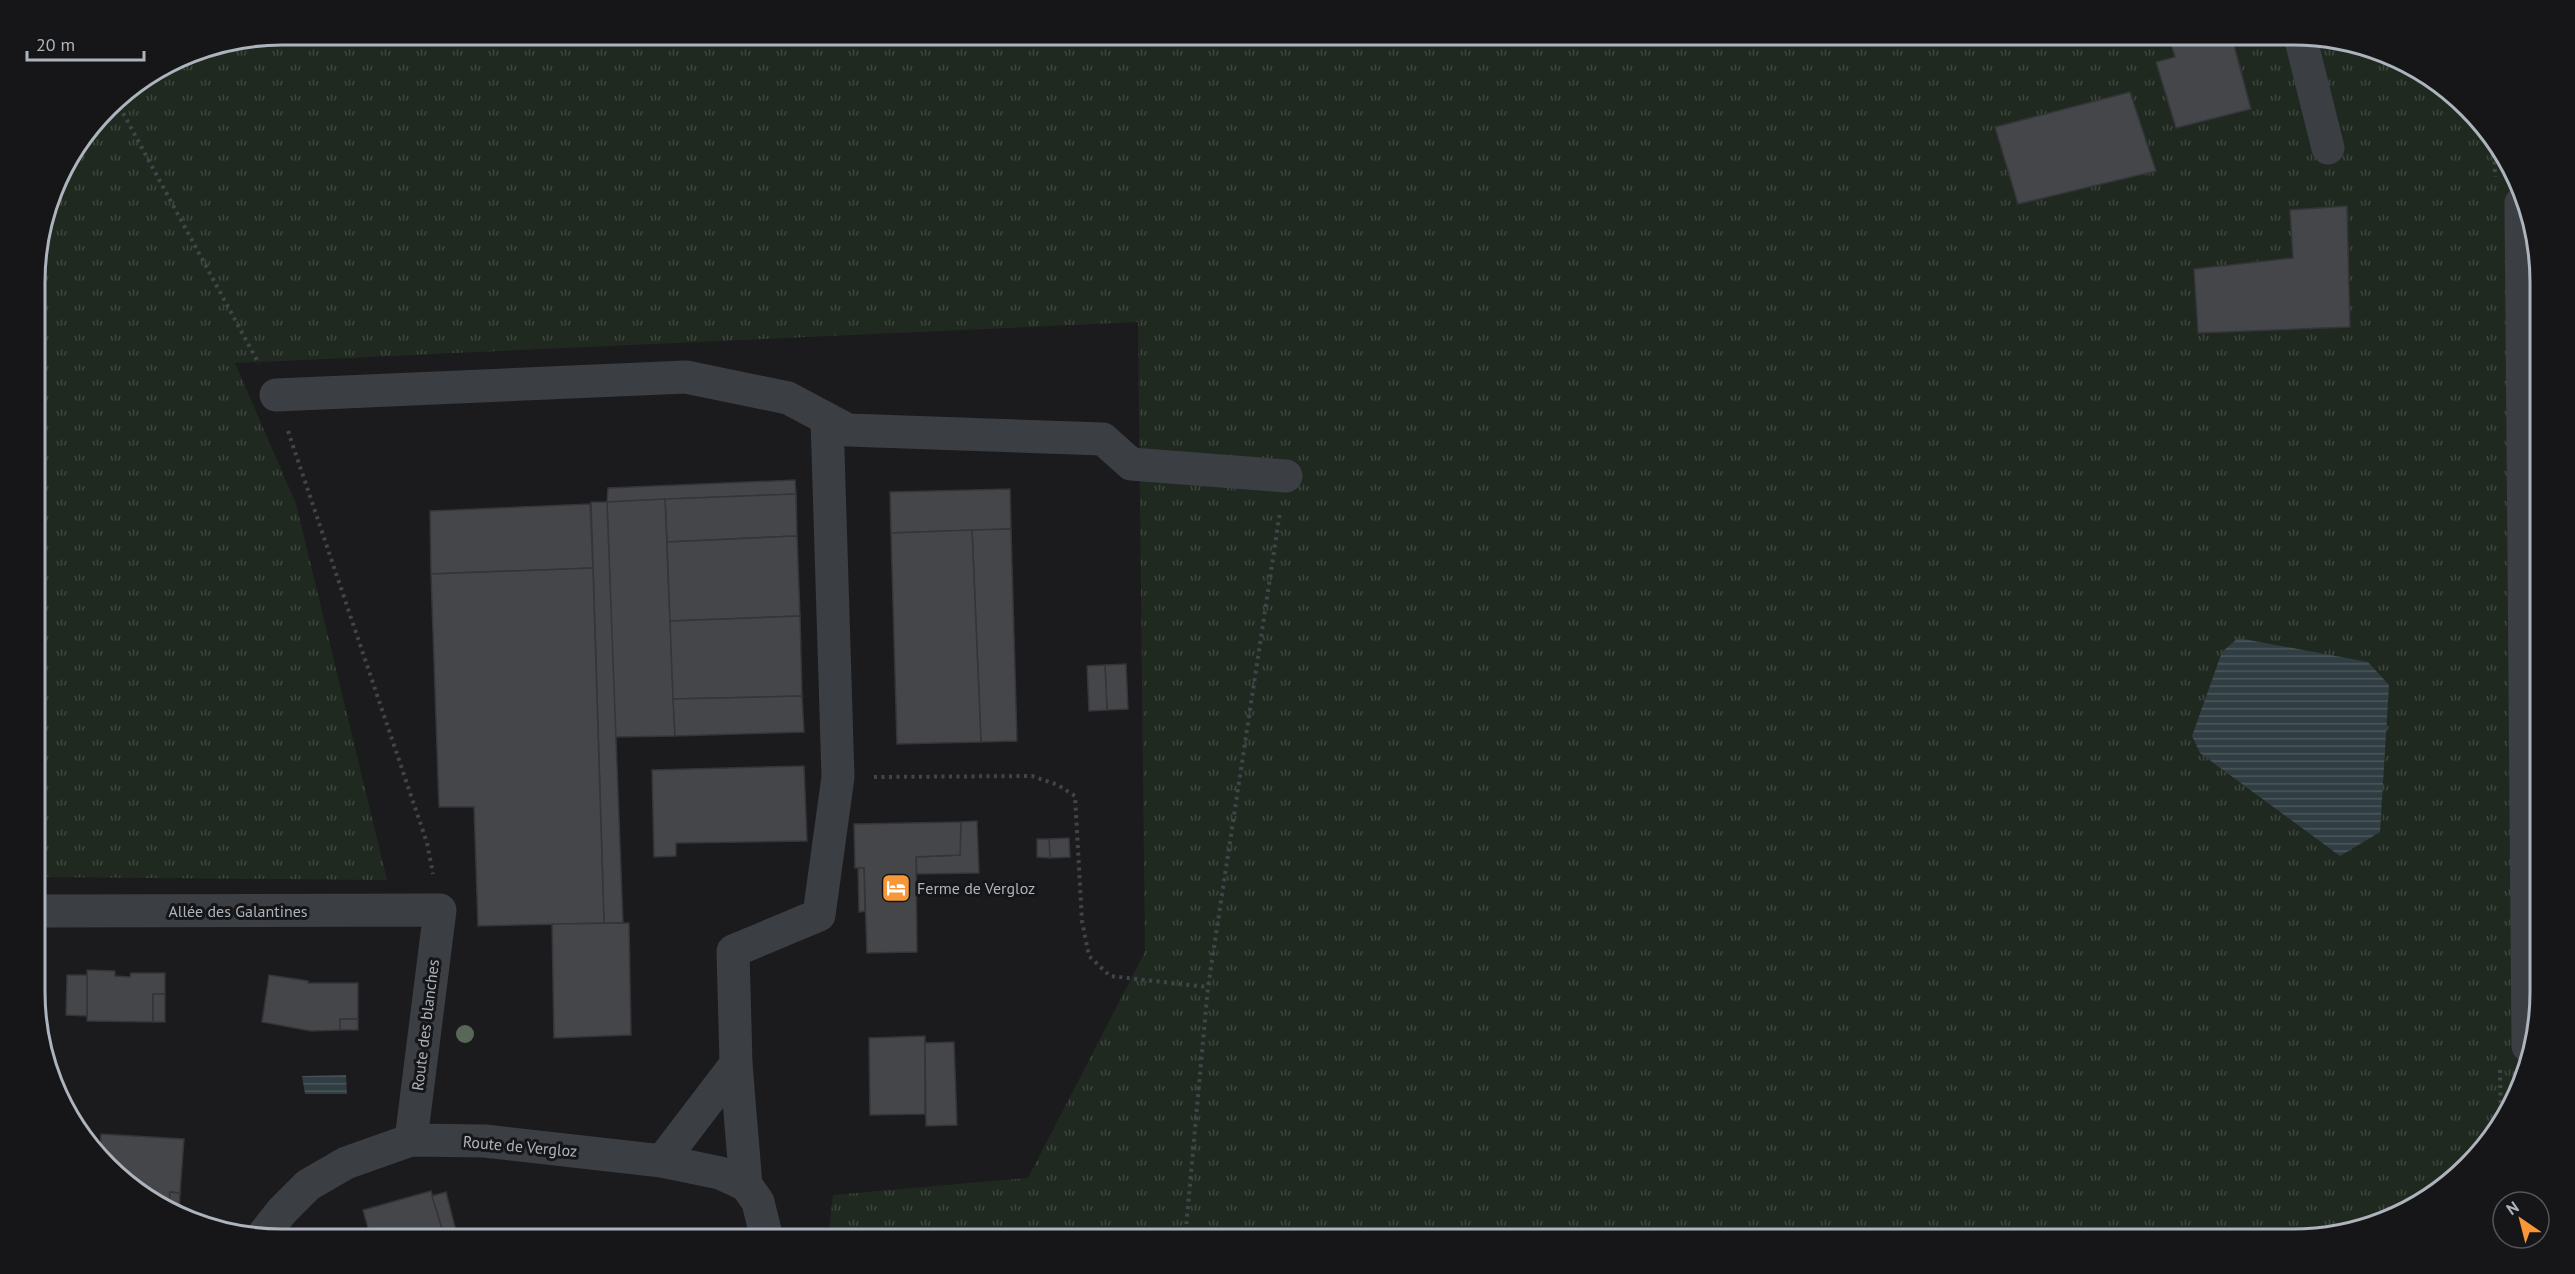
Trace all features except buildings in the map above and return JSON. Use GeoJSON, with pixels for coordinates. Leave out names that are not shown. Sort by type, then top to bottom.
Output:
{"type":"FeatureCollection","features":[{"type":"Feature","properties":{"kind":"street"},"geometry":{"type":"LineString","coordinates":[[2302,46],[2328,148]]}},
{"type":"Feature","properties":{"kind":"street"},"geometry":{"type":"LineString","coordinates":[[2521,218],[2528,1024]]}},
{"type":"Feature","properties":{"kind":"street"},"geometry":{"type":"LineString","coordinates":[[276,395],[686,377],[788,398],[848,430],[1103,439],[1131,464],[1286,476]]}},
{"type":"Feature","properties":{"kind":"street"},"geometry":{"type":"LineString","coordinates":[[765,1229],[758,1202],[746,1185],[736,1064],[733,951],[819,915],[838,777],[827,419]]}},
{"type":"Feature","properties":{"kind":"street","name":"Allée des Galantines"},"geometry":{"type":"LineString","coordinates":[[45,911],[440,910]]}},
{"type":"Feature","properties":{"kind":"street","name":"Route des blanches"},"geometry":{"type":"LineString","coordinates":[[411,1140],[440,910]]}},
{"type":"Feature","properties":{"kind":"street"},"geometry":{"type":"LineString","coordinates":[[662,1161],[736,1064]]}},
{"type":"Feature","properties":{"kind":"street","name":"Route de Vergloz"},"geometry":{"type":"LineString","coordinates":[[268,1228],[308,1185],[346,1163],[411,1140],[485,1141],[662,1161],[720,1173],[746,1185]]}},
{"type":"Feature","properties":{"kind":"path"},"geometry":{"type":"LineString","coordinates":[[121,108],[276,395],[427,843],[440,910]]}},
{"type":"Feature","properties":{"kind":"path"},"geometry":{"type":"LineString","coordinates":[[1186,1229],[1208,987],[1286,476]]}},
{"type":"Feature","properties":{"kind":"path"},"geometry":{"type":"LineString","coordinates":[[838,777],[1032,776],[1058,785],[1075,796],[1082,921],[1089,956],[1110,976],[1208,987]]}},
{"type":"Feature","properties":{"kind":"green space"},"geometry":{"type":"Polygon","coordinates":[[[282,45],[2293,45],[2324,47],[2354,53],[2398,69],[2425,85],[2461,114],[2490,150],[2506,177],[2522,221],[2528,251],[2530,282],[2530,992],[2528,1023],[2522,1053],[2506,1097],[2490,1124],[2461,1160],[2425,1189],[2398,1205],[2354,1221],[2324,1227],[2293,1229],[829,1229],[833,1195],[1028,1178],[1145,952],[1138,322],[235,363],[296,504],[387,880],[45,877],[45,282],[47,251],[53,221],[69,177],[85,150],[114,114],[150,85],[177,69],[221,53],[251,47],[282,45]]]}},
{"type":"Feature","properties":{"kind":"shaded area"},"geometry":{"type":"Polygon","coordinates":[[[2238,638],[2368,662],[2389,685],[2380,832],[2340,856],[2200,753],[2192,736],[2222,652],[2238,638]]]}},
{"type":"Feature","properties":{"kind":"shaded area"},"geometry":{"type":"Polygon","coordinates":[[[346,1075],[347,1094],[305,1094],[302,1076],[346,1075]]]}},
{"type":"Feature","properties":{"kind":"place","name":"Ferme de Vergloz"},"geometry":{"type":"Point","coordinates":[896,888]}}]}
